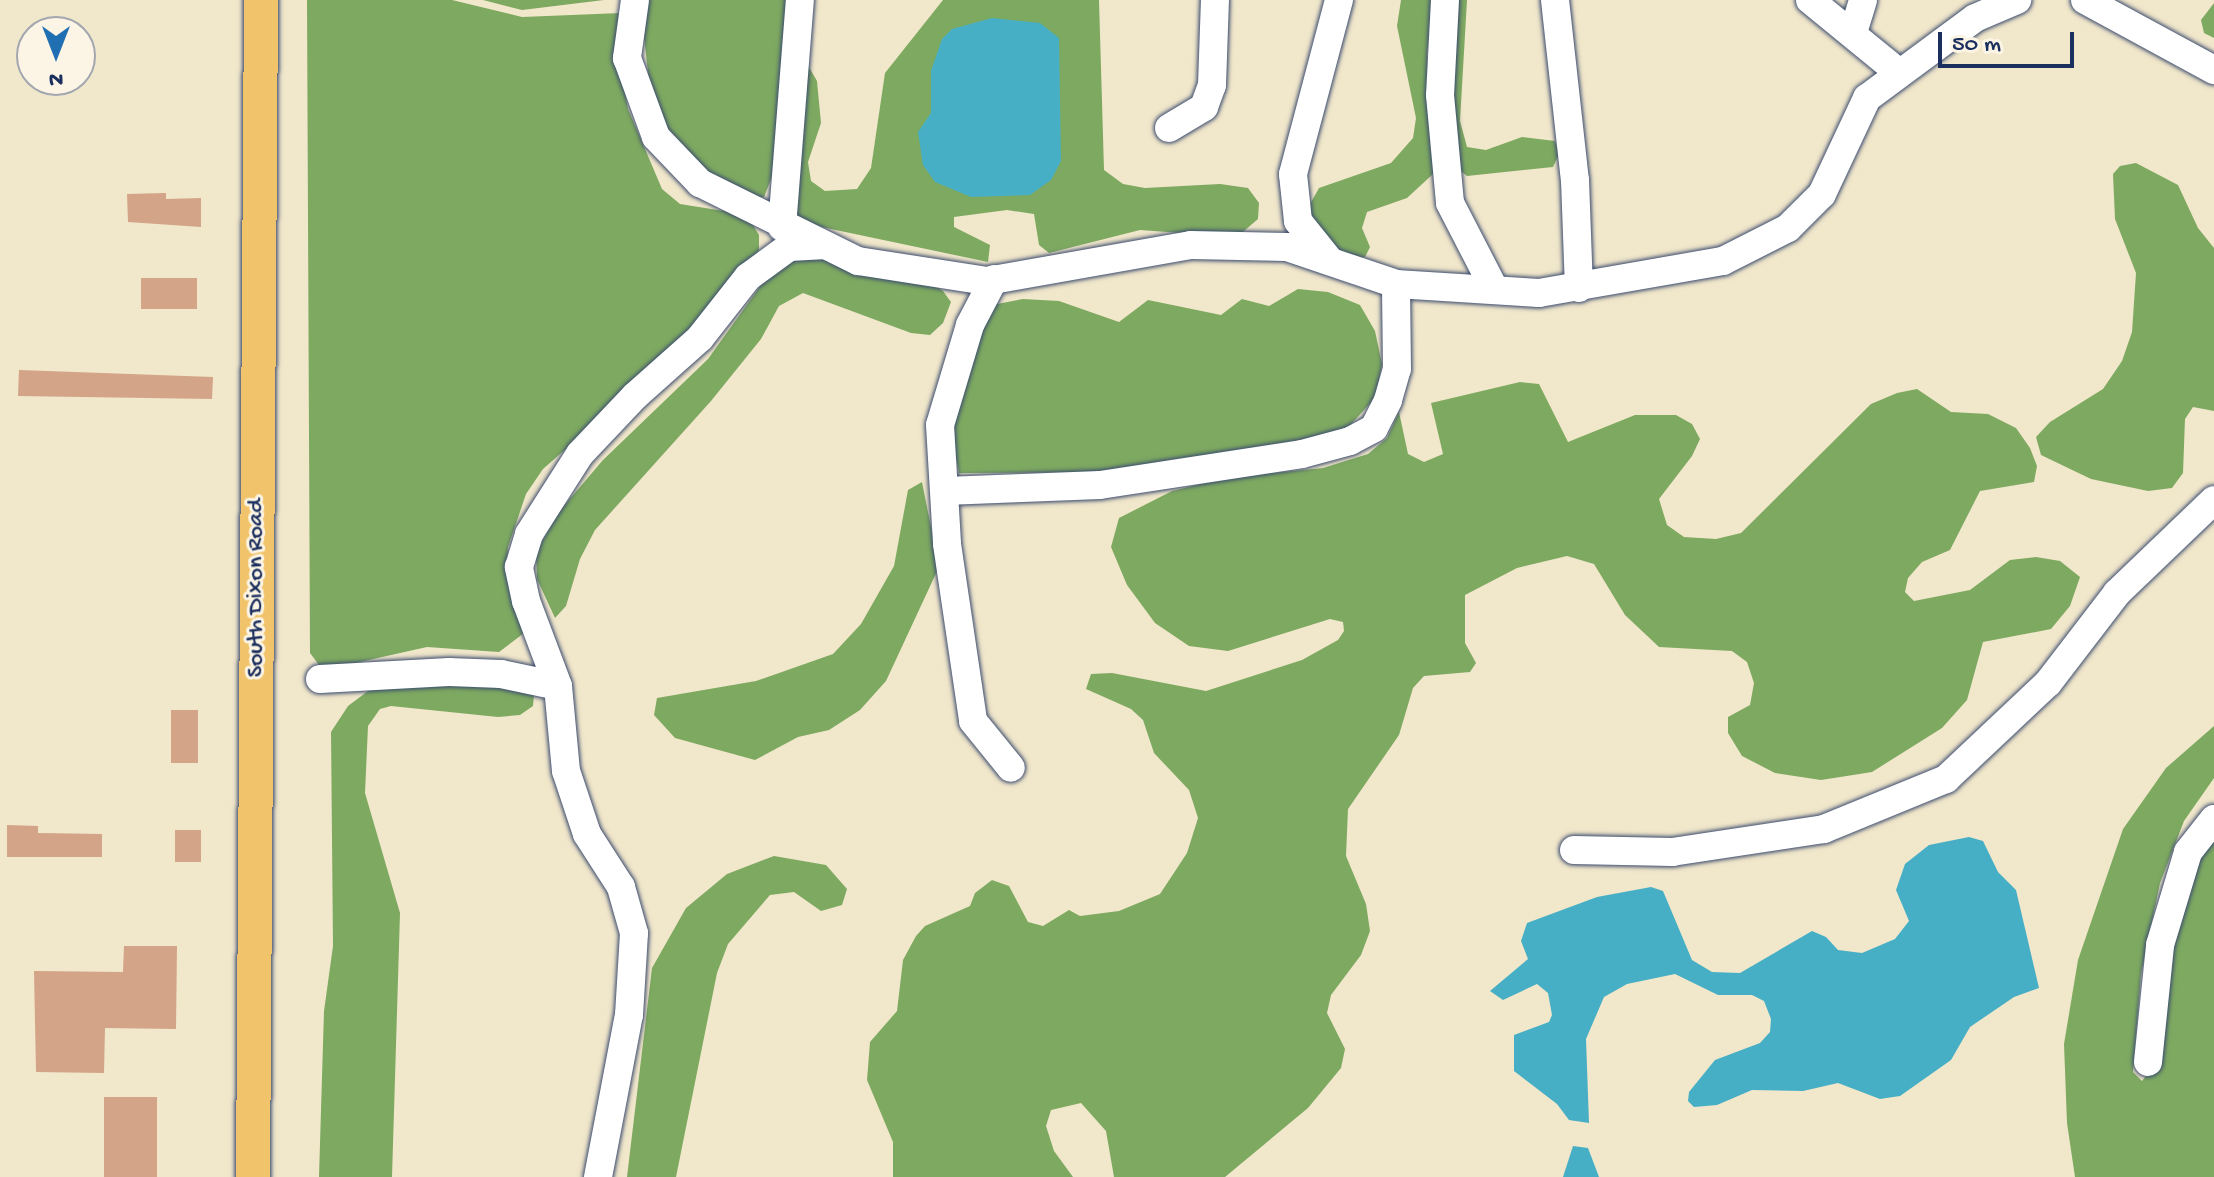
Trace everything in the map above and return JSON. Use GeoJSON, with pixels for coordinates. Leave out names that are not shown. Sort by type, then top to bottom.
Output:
{"type":"FeatureCollection","features":[{"type":"Feature","properties":{"kind":"main road","name":"South Dixon Road"},"geometry":{"type":"LineString","coordinates":[[253,1177],[261,0]]}},
{"type":"Feature","properties":{"kind":"lane"},"geometry":{"type":"LineString","coordinates":[[635,0],[627,58],[656,137],[700,183],[782,227],[858,261],[994,279],[1191,245],[1287,247],[1396,284],[1539,293],[1723,261],[1788,228],[1822,194],[1867,98],[1897,71],[1975,18],[2017,0]]}},
{"type":"Feature","properties":{"kind":"lane"},"geometry":{"type":"LineString","coordinates":[[782,227],[800,0]]}},
{"type":"Feature","properties":{"kind":"lane"},"geometry":{"type":"LineString","coordinates":[[1169,128],[1204,107],[1212,85],[1215,0]]}},
{"type":"Feature","properties":{"kind":"lane"},"geometry":{"type":"LineString","coordinates":[[1330,261],[1298,221],[1293,174],[1339,0]]}},
{"type":"Feature","properties":{"kind":"lane"},"geometry":{"type":"LineString","coordinates":[[1445,0],[1440,95],[1450,203],[1469,248],[1495,290]]}},
{"type":"Feature","properties":{"kind":"lane"},"geometry":{"type":"LineString","coordinates":[[1555,0],[1575,180],[1579,288]]}},
{"type":"Feature","properties":{"kind":"lane"},"geometry":{"type":"LineString","coordinates":[[1810,0],[1897,71]]}},
{"type":"Feature","properties":{"kind":"lane"},"geometry":{"type":"LineString","coordinates":[[1853,33],[1863,0]]}},
{"type":"Feature","properties":{"kind":"lane"},"geometry":{"type":"LineString","coordinates":[[2085,0],[2214,70]]}},
{"type":"Feature","properties":{"kind":"lane"},"geometry":{"type":"LineString","coordinates":[[2177,48],[2214,49]]}},
{"type":"Feature","properties":{"kind":"lane"},"geometry":{"type":"LineString","coordinates":[[598,1177],[629,1015],[634,933],[621,887],[587,834],[566,771],[558,686],[526,601],[519,567],[529,534],[580,454],[700,338],[748,277],[789,247],[823,245]]}},
{"type":"Feature","properties":{"kind":"lane"},"geometry":{"type":"LineString","coordinates":[[994,279],[970,325],[940,425],[947,544],[973,721],[1011,768]]}},
{"type":"Feature","properties":{"kind":"lane"},"geometry":{"type":"LineString","coordinates":[[945,491],[1100,485],[1302,454],[1350,441],[1374,428],[1388,400],[1397,369],[1396,284]]}},
{"type":"Feature","properties":{"kind":"lane"},"geometry":{"type":"LineString","coordinates":[[1574,850],[1672,852],[1824,829],[1946,779],[2048,683],[2117,593],[2214,500]]}},
{"type":"Feature","properties":{"kind":"lane"},"geometry":{"type":"LineString","coordinates":[[320,679],[449,672],[501,674],[558,686]]}},
{"type":"Feature","properties":{"kind":"lane"},"geometry":{"type":"LineString","coordinates":[[2148,1062],[2160,945],[2188,852],[2214,819]]}},
{"type":"Feature","properties":{"kind":"green space"},"geometry":{"type":"Polygon","coordinates":[[[307,0],[452,0],[522,17],[621,13],[621,71],[628,109],[662,189],[680,204],[730,212],[751,222],[759,235],[759,250],[750,266],[649,376],[543,469],[526,494],[508,547],[507,578],[524,633],[499,652],[427,647],[333,668],[319,665],[310,653],[307,0]]]}},
{"type":"Feature","properties":{"kind":"green space"},"geometry":{"type":"Polygon","coordinates":[[[483,0],[604,0],[522,10],[483,0]]]}},
{"type":"Feature","properties":{"kind":"green space"},"geometry":{"type":"Polygon","coordinates":[[[648,0],[788,0],[775,169],[764,197],[741,199],[673,147],[650,91],[644,36],[648,0]]]}},
{"type":"Feature","properties":{"kind":"green space"},"geometry":{"type":"Polygon","coordinates":[[[943,0],[1099,0],[1104,170],[1123,184],[1145,188],[1220,184],[1248,188],[1259,203],[1258,219],[1237,237],[1140,230],[1049,253],[1039,245],[1034,214],[1007,210],[954,217],[954,227],[990,245],[988,262],[793,221],[806,62],[817,81],[821,123],[808,162],[811,181],[825,191],[857,189],[871,168],[885,73],[943,0]]]}},
{"type":"Feature","properties":{"kind":"green space"},"geometry":{"type":"Polygon","coordinates":[[[1401,0],[1433,0],[1427,54],[1436,156],[1433,174],[1407,198],[1367,212],[1362,228],[1370,247],[1365,257],[1353,258],[1331,250],[1316,232],[1309,206],[1319,188],[1391,163],[1413,138],[1416,118],[1397,26],[1401,0]]]}},
{"type":"Feature","properties":{"kind":"green space"},"geometry":{"type":"Polygon","coordinates":[[[1450,0],[1467,0],[1460,121],[1467,147],[1486,150],[1522,137],[1555,141],[1559,154],[1553,167],[1467,176],[1453,165],[1450,0]]]}},
{"type":"Feature","properties":{"kind":"green space"},"geometry":{"type":"Polygon","coordinates":[[[2214,3],[2214,38],[2204,33],[2201,20],[2214,3]]]}},
{"type":"Feature","properties":{"kind":"green space"},"geometry":{"type":"Polygon","coordinates":[[[2136,163],[2178,185],[2198,228],[2214,248],[2214,411],[2193,407],[2185,419],[2183,473],[2172,488],[2148,491],[2091,479],[2041,455],[2036,437],[2050,422],[2103,389],[2122,361],[2132,332],[2136,273],[2115,219],[2113,174],[2120,166],[2136,163]]]}},
{"type":"Feature","properties":{"kind":"green space"},"geometry":{"type":"Polygon","coordinates":[[[810,256],[924,279],[943,291],[951,302],[943,323],[930,335],[911,333],[803,293],[779,306],[761,339],[711,401],[595,530],[580,559],[566,606],[555,618],[537,579],[536,553],[557,514],[603,460],[708,359],[774,267],[810,256]]]}},
{"type":"Feature","properties":{"kind":"green space"},"geometry":{"type":"Polygon","coordinates":[[[1298,289],[1328,292],[1360,305],[1375,331],[1382,364],[1376,397],[1342,434],[1135,472],[959,473],[949,423],[992,305],[1023,299],[1059,301],[1119,322],[1148,300],[1221,315],[1242,299],[1269,306],[1298,289]]]}},
{"type":"Feature","properties":{"kind":"green space"},"geometry":{"type":"Polygon","coordinates":[[[1520,382],[1539,384],[1568,442],[1635,415],[1676,415],[1692,424],[1700,439],[1692,456],[1659,499],[1667,525],[1684,537],[1716,539],[1741,533],[1871,404],[1897,393],[1917,389],[1951,412],[1988,414],[2016,428],[2030,448],[2037,466],[2034,482],[1980,491],[1950,550],[1922,562],[1908,578],[1905,592],[1914,601],[1970,590],[2010,560],[2036,557],[2060,561],[2080,577],[2070,606],[2051,629],[1983,642],[1967,700],[1942,728],[1872,772],[1821,780],[1775,773],[1742,756],[1728,733],[1728,717],[1750,705],[1754,683],[1747,662],[1732,651],[1659,647],[1625,615],[1594,564],[1567,556],[1517,568],[1465,595],[1465,643],[1476,663],[1470,672],[1424,676],[1413,688],[1399,735],[1348,809],[1346,856],[1366,904],[1370,931],[1361,955],[1331,995],[1327,1013],[1345,1049],[1341,1068],[1308,1108],[1225,1177],[1114,1177],[1106,1131],[1081,1103],[1051,1110],[1046,1126],[1054,1151],[1073,1177],[893,1177],[893,1142],[867,1080],[870,1042],[897,1011],[903,960],[925,926],[970,906],[975,893],[992,880],[1009,886],[1028,922],[1043,926],[1069,910],[1080,916],[1119,911],[1160,894],[1187,853],[1198,818],[1189,790],[1154,753],[1143,720],[1131,709],[1086,689],[1091,674],[1112,673],[1206,691],[1302,660],[1338,640],[1344,631],[1343,622],[1330,619],[1228,651],[1189,646],[1155,623],[1127,585],[1111,547],[1119,518],[1172,491],[1230,477],[1323,468],[1368,454],[1387,438],[1399,412],[1408,454],[1424,462],[1443,454],[1431,403],[1520,382]]]}},
{"type":"Feature","properties":{"kind":"green space"},"geometry":{"type":"Polygon","coordinates":[[[922,482],[939,567],[886,681],[860,710],[829,730],[798,737],[755,760],[675,738],[654,715],[657,698],[756,681],[833,654],[861,624],[894,566],[908,490],[922,482]]]}},
{"type":"Feature","properties":{"kind":"green space"},"geometry":{"type":"Polygon","coordinates":[[[467,678],[534,694],[533,706],[520,715],[498,717],[391,706],[380,709],[368,726],[365,793],[400,913],[392,1177],[319,1177],[324,1011],[333,946],[331,732],[348,706],[372,688],[467,678]]]}},
{"type":"Feature","properties":{"kind":"green space"},"geometry":{"type":"Polygon","coordinates":[[[2214,726],[2214,778],[2184,821],[2160,883],[2141,974],[2133,1072],[2142,1081],[2152,1068],[2169,951],[2203,848],[2214,834],[2214,1177],[2075,1177],[2067,1123],[2064,1044],[2078,960],[2123,829],[2166,768],[2214,726]]]}},
{"type":"Feature","properties":{"kind":"green space"},"geometry":{"type":"Polygon","coordinates":[[[774,856],[826,865],[847,889],[842,905],[821,911],[794,892],[770,895],[728,944],[717,973],[676,1177],[627,1177],[652,968],[686,908],[727,874],[774,856]]]}},
{"type":"Feature","properties":{"kind":"water"},"geometry":{"type":"Polygon","coordinates":[[[992,18],[1040,23],[1059,38],[1061,161],[1051,180],[1030,195],[971,197],[935,182],[923,165],[918,132],[931,113],[931,71],[942,39],[952,29],[992,18]]]}},
{"type":"Feature","properties":{"kind":"water"},"geometry":{"type":"Polygon","coordinates":[[[1969,837],[1983,841],[1998,872],[2016,890],[2039,988],[2014,997],[1970,1027],[1951,1060],[1900,1096],[1880,1099],[1838,1083],[1803,1091],[1752,1090],[1717,1105],[1694,1107],[1688,1101],[1689,1092],[1715,1060],[1760,1043],[1770,1032],[1771,1019],[1764,1001],[1752,995],[1718,995],[1675,974],[1627,984],[1604,997],[1586,1039],[1589,1123],[1569,1120],[1557,1104],[1514,1071],[1514,1035],[1549,1022],[1552,1015],[1548,993],[1537,984],[1503,1000],[1490,991],[1528,959],[1521,941],[1527,923],[1597,897],[1651,887],[1663,891],[1692,960],[1712,972],[1740,973],[1812,931],[1826,937],[1838,950],[1862,953],[1895,939],[1909,921],[1896,890],[1905,864],[1929,845],[1969,837]]]}},
{"type":"Feature","properties":{"kind":"water"},"geometry":{"type":"Polygon","coordinates":[[[1573,1146],[1588,1148],[1599,1177],[1563,1177],[1573,1146]]]}},
{"type":"Feature","properties":{"kind":"building"},"geometry":{"type":"Polygon","coordinates":[[[166,193],[166,199],[201,198],[201,227],[128,222],[127,194],[166,193]]]}},
{"type":"Feature","properties":{"kind":"building"},"geometry":{"type":"Polygon","coordinates":[[[141,278],[197,278],[197,309],[141,309],[141,278]]]}},
{"type":"Feature","properties":{"kind":"building"},"geometry":{"type":"Polygon","coordinates":[[[19,370],[213,377],[212,399],[18,396],[19,370]]]}},
{"type":"Feature","properties":{"kind":"building"},"geometry":{"type":"Polygon","coordinates":[[[171,710],[198,710],[198,763],[171,763],[171,710]]]}},
{"type":"Feature","properties":{"kind":"building"},"geometry":{"type":"Polygon","coordinates":[[[7,825],[38,826],[38,833],[102,834],[102,857],[7,857],[7,825]]]}},
{"type":"Feature","properties":{"kind":"building"},"geometry":{"type":"Polygon","coordinates":[[[175,830],[201,830],[201,862],[175,862],[175,830]]]}},
{"type":"Feature","properties":{"kind":"building"},"geometry":{"type":"Polygon","coordinates":[[[124,946],[177,946],[176,1029],[105,1028],[104,1073],[36,1072],[34,971],[123,972],[124,946]]]}},
{"type":"Feature","properties":{"kind":"building"},"geometry":{"type":"Polygon","coordinates":[[[104,1097],[157,1097],[157,1177],[104,1177],[104,1097]]]}}]}
